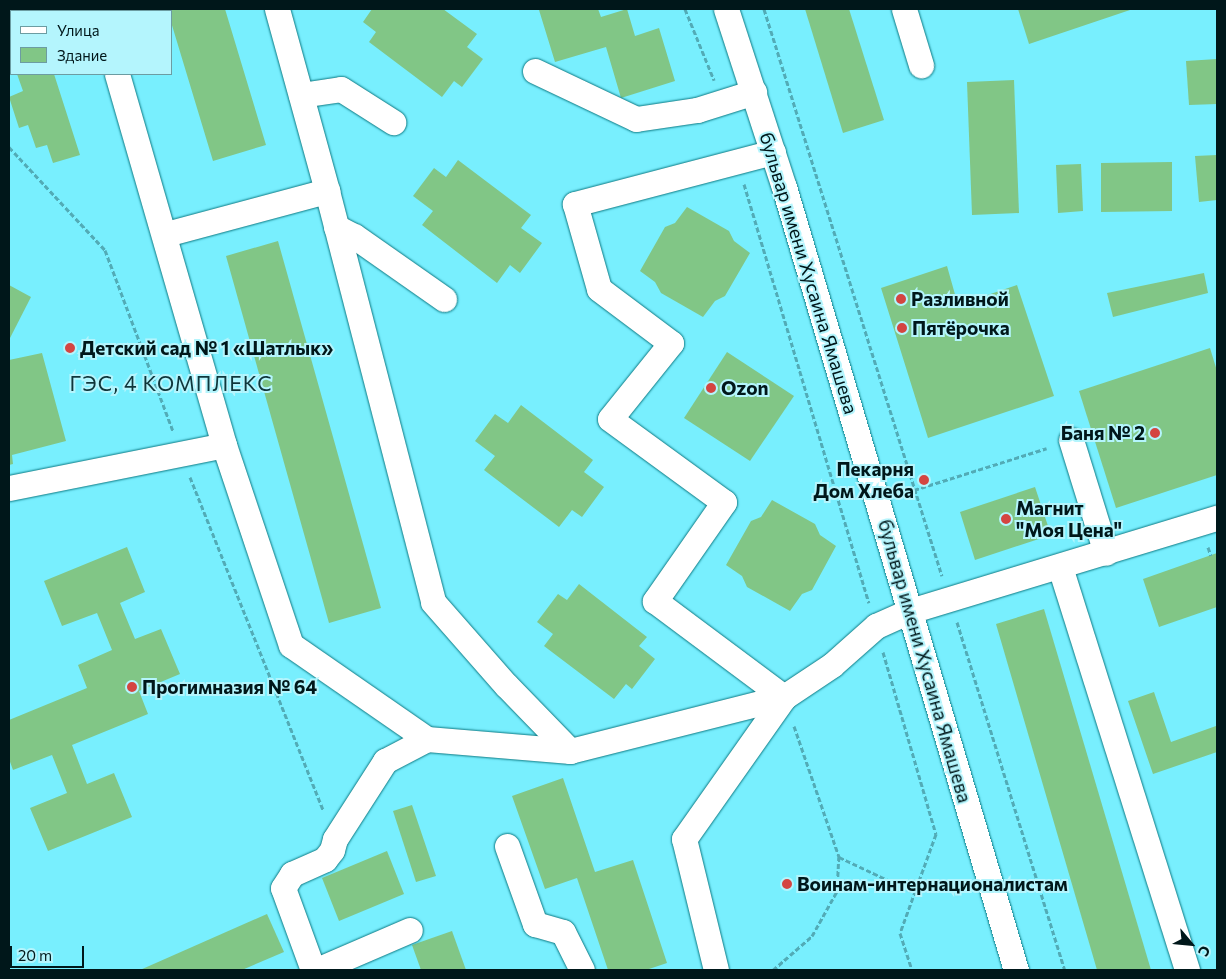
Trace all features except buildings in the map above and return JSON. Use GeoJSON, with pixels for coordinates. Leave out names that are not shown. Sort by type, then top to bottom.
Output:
{"type":"FeatureCollection","features":[{"type":"Feature","properties":{"kind":"street"},"geometry":{"type":"LineString","coordinates":[[277,9],[327,191],[433,602],[506,685],[570,751]]}},
{"type":"Feature","properties":{"kind":"street","name":"бульвар имени Хусаина Ямашева"},"geometry":{"type":"LineString","coordinates":[[726,9],[773,152],[1016,970]]}},
{"type":"Feature","properties":{"kind":"street"},"geometry":{"type":"LineString","coordinates":[[904,9],[921,65]]}},
{"type":"Feature","properties":{"kind":"street"},"geometry":{"type":"LineString","coordinates":[[535,71],[636,118],[664,116],[754,92]]}},
{"type":"Feature","properties":{"kind":"street"},"geometry":{"type":"LineString","coordinates":[[117,75],[166,234],[224,445],[291,645],[427,739],[570,751],[784,697],[832,665],[876,626],[910,611],[949,597],[1060,567],[1217,518]]}},
{"type":"Feature","properties":{"kind":"street"},"geometry":{"type":"LineString","coordinates":[[301,95],[341,89],[393,122]]}},
{"type":"Feature","properties":{"kind":"street"},"geometry":{"type":"LineString","coordinates":[[773,152],[575,204],[599,289],[670,343],[610,419],[724,502],[655,601],[784,697]]}},
{"type":"Feature","properties":{"kind":"street"},"geometry":{"type":"LineString","coordinates":[[166,234],[327,191]]}},
{"type":"Feature","properties":{"kind":"street"},"geometry":{"type":"LineString","coordinates":[[336,228],[354,236],[444,299]]}},
{"type":"Feature","properties":{"kind":"street"},"geometry":{"type":"LineString","coordinates":[[1072,440],[1106,553]]}},
{"type":"Feature","properties":{"kind":"street"},"geometry":{"type":"LineString","coordinates":[[9,488],[224,445]]}},
{"type":"Feature","properties":{"kind":"street"},"geometry":{"type":"LineString","coordinates":[[1060,567],[1187,970]]}},
{"type":"Feature","properties":{"kind":"street"},"geometry":{"type":"LineString","coordinates":[[716,970],[684,840],[784,697]]}},
{"type":"Feature","properties":{"kind":"street"},"geometry":{"type":"LineString","coordinates":[[313,970],[283,888],[292,874],[325,859],[332,850],[335,839],[385,761],[427,739]]}},
{"type":"Feature","properties":{"kind":"street"},"geometry":{"type":"LineString","coordinates":[[507,846],[535,924],[563,932],[582,970]]}},
{"type":"Feature","properties":{"kind":"street"},"geometry":{"type":"LineString","coordinates":[[317,970],[410,930]]}},
{"type":"Feature","properties":{"kind":"path"},"geometry":{"type":"LineString","coordinates":[[685,9],[722,102]]}},
{"type":"Feature","properties":{"kind":"path"},"geometry":{"type":"LineString","coordinates":[[764,9],[1065,970]]}},
{"type":"Feature","properties":{"kind":"path"},"geometry":{"type":"LineString","coordinates":[[9,147],[105,250],[181,454],[335,839]]}},
{"type":"Feature","properties":{"kind":"path"},"geometry":{"type":"LineString","coordinates":[[737,162],[876,626],[936,834],[900,933],[912,970]]}},
{"type":"Feature","properties":{"kind":"path"},"geometry":{"type":"LineString","coordinates":[[914,490],[1072,440]]}},
{"type":"Feature","properties":{"kind":"path"},"geometry":{"type":"LineString","coordinates":[[772,970],[812,936],[837,891],[839,857],[784,697]]}},
{"type":"Feature","properties":{"kind":"path"},"geometry":{"type":"LineString","coordinates":[[839,857],[915,893]]}},
{"type":"Feature","properties":{"kind":"place","name":"Разливной"},"geometry":{"type":"Point","coordinates":[901,299]}},
{"type":"Feature","properties":{"kind":"place","name":"Пятёрочка"},"geometry":{"type":"Point","coordinates":[902,328]}},
{"type":"Feature","properties":{"kind":"place","name":"Детский сад № 1 «Шатлык»"},"geometry":{"type":"Point","coordinates":[70,348]}},
{"type":"Feature","properties":{"kind":"place","name":"Ozon"},"geometry":{"type":"Point","coordinates":[711,388]}},
{"type":"Feature","properties":{"kind":"place","name":"Баня № 2"},"geometry":{"type":"Point","coordinates":[1155,433]}},
{"type":"Feature","properties":{"kind":"place","name":"Пекарня Дом Хлеба"},"geometry":{"type":"Point","coordinates":[924,480]}},
{"type":"Feature","properties":{"kind":"place","name":"Магнит \"Моя Цена\""},"geometry":{"type":"Point","coordinates":[1006,519]}},
{"type":"Feature","properties":{"kind":"place","name":"Прогимназия № 64"},"geometry":{"type":"Point","coordinates":[132,687]}},
{"type":"Feature","properties":{"kind":"place","name":"Воинам-интернационалистам"},"geometry":{"type":"Point","coordinates":[787,884]}},
{"type":"Feature","properties":{"kind":"district","name":"ГЭС, 4 КОМПЛЕКС"},"geometry":{"type":"Point","coordinates":[171,383]}}]}
